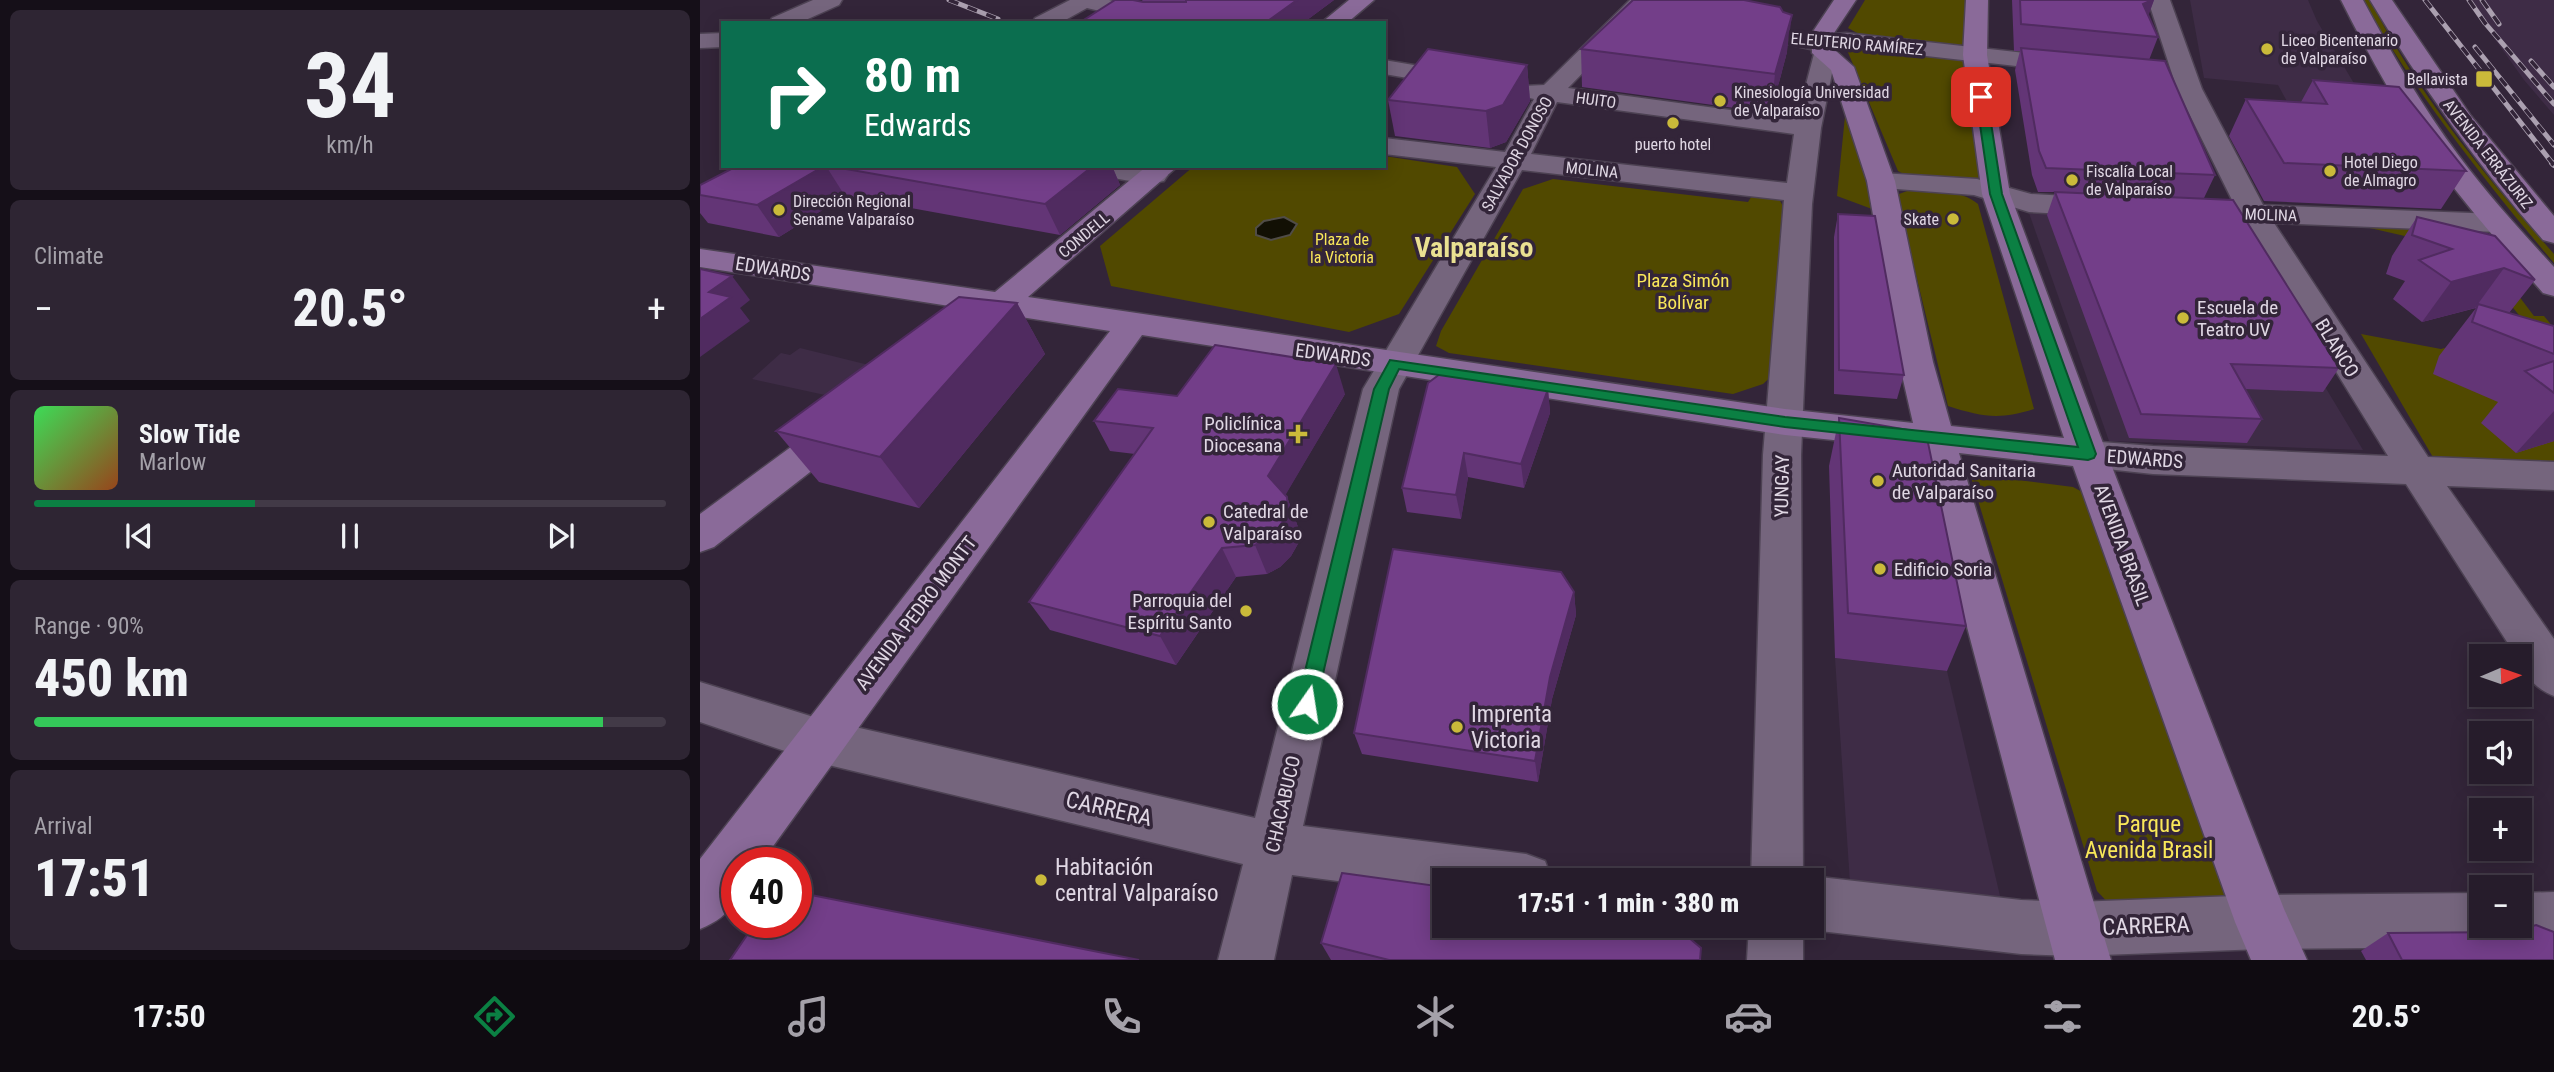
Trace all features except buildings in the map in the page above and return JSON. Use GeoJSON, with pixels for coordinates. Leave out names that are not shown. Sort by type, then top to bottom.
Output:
{"type":"FeatureCollection","features":[{"type":"Feature","properties":{"kind":"main road"},"geometry":{"type":"LineString","coordinates":[[1335,21],[1363,0]]}},
{"type":"Feature","properties":{"kind":"main road"},"geometry":{"type":"LineString","coordinates":[[1845,0],[1826,27],[1824,47],[1842,66],[1881,181],[1916,362],[2079,945]]}},
{"type":"Feature","properties":{"kind":"main road","name":"AVENIDA BRASIL"},"geometry":{"type":"LineString","coordinates":[[1977,0],[1975,55],[1996,194],[2088,454],[2270,941]]}},
{"type":"Feature","properties":{"kind":"main road","name":"AVENIDA ERRÁZURIZ"},"geometry":{"type":"LineString","coordinates":[[2352,0],[2416,114],[2450,164],[2497,223],[2554,286]]}},
{"type":"Feature","properties":{"kind":"main road","name":"AVENIDA ERRÁZURIZ"},"geometry":{"type":"LineString","coordinates":[[2381,0],[2455,116],[2495,168],[2554,234]]}},
{"type":"Feature","properties":{"kind":"main road","name":"CONDELL"},"geometry":{"type":"LineString","coordinates":[[963,335],[1159,171]]}},
{"type":"Feature","properties":{"kind":"main road","name":"EDWARDS"},"geometry":{"type":"LineString","coordinates":[[700,258],[1785,422],[2088,454]]}},
{"type":"Feature","properties":{"kind":"main road","name":"AVENIDA PEDRO MONTT"},"geometry":{"type":"LineString","coordinates":[[700,902],[1132,325]]}},
{"type":"Feature","properties":{"kind":"main road"},"geometry":{"type":"LineString","coordinates":[[700,536],[864,410]]}},
{"type":"Feature","properties":{"kind":"street"},"geometry":{"type":"LineString","coordinates":[[1047,21],[1086,0],[1173,21]]}},
{"type":"Feature","properties":{"kind":"street","name":"BLANCO"},"geometry":{"type":"LineString","coordinates":[[2159,0],[2173,75],[2253,214],[2416,472],[2554,676]]}},
{"type":"Feature","properties":{"kind":"street"},"geometry":{"type":"LineString","coordinates":[[784,21],[821,1]]}},
{"type":"Feature","properties":{"kind":"street","name":"SALVADOR DONOSO"},"geometry":{"type":"LineString","coordinates":[[1395,364],[1513,162],[1549,94],[1641,3]]}},
{"type":"Feature","properties":{"kind":"street","name":"ELEUTERIO RAMÍREZ"},"geometry":{"type":"LineString","coordinates":[[1716,22],[1824,47],[1846,40],[2097,68]]}},
{"type":"Feature","properties":{"kind":"street"},"geometry":{"type":"LineString","coordinates":[[700,41],[721,40]]}},
{"type":"Feature","properties":{"kind":"street","name":"YUNGAY"},"geometry":{"type":"LineString","coordinates":[[1777,868],[1782,455],[1799,193],[1824,47]]}},
{"type":"Feature","properties":{"kind":"street","name":"HUITO"},"geometry":{"type":"LineString","coordinates":[[1386,66],[1549,94],[1808,128]]}},
{"type":"Feature","properties":{"kind":"street","name":"MOLINA"},"geometry":{"type":"LineString","coordinates":[[1386,146],[1799,193]]}},
{"type":"Feature","properties":{"kind":"street"},"geometry":{"type":"LineString","coordinates":[[1122,168],[1159,171]]}},
{"type":"Feature","properties":{"kind":"street"},"geometry":{"type":"LineString","coordinates":[[1881,181],[1976,187],[2029,203],[2126,208]]}},
{"type":"Feature","properties":{"kind":"street","name":"MOLINA"},"geometry":{"type":"LineString","coordinates":[[2209,212],[2497,223]]}},
{"type":"Feature","properties":{"kind":"street","name":"CHACABUCO"},"geometry":{"type":"LineString","coordinates":[[1246,960],[1381,389],[1395,364]]}},
{"type":"Feature","properties":{"kind":"street","name":"EDWARDS"},"geometry":{"type":"LineString","coordinates":[[2088,454],[2153,460],[2554,477]]}},
{"type":"Feature","properties":{"kind":"street","name":"CARRERA"},"geometry":{"type":"LineString","coordinates":[[700,702],[820,741],[1273,847],[1434,868]]}},
{"type":"Feature","properties":{"kind":"street","name":"CARRERA"},"geometry":{"type":"LineString","coordinates":[[1824,905],[2021,928],[2079,945],[2270,941],[2469,921]]}},
{"type":"Feature","properties":{"kind":"street"},"geometry":{"type":"LineString","coordinates":[[2532,920],[2554,919]]}},
{"type":"Feature","properties":{"kind":"street"},"geometry":{"type":"LineString","coordinates":[[1775,960],[1776,938]]}},
{"type":"Feature","properties":{"kind":"shaded area","name":"Liceo Bicentenario de Valparaíso"},"geometry":{"type":"Polygon","coordinates":[[[2190,0],[2308,0],[2317,21],[2378,124],[2295,116],[2278,85],[2204,78],[2190,0]]]}},
{"type":"Feature","properties":{"kind":"shaded area"},"geometry":{"type":"Polygon","coordinates":[[[2467,0],[2554,0],[2554,115],[2524,80],[2467,0]]]}},
{"type":"Feature","properties":{"kind":"shaded area"},"geometry":{"type":"Polygon","coordinates":[[[2029,213],[2225,220],[2363,450],[2109,441],[2029,213]]]}},
{"type":"Feature","properties":{"kind":"shaded area"},"geometry":{"type":"Polygon","coordinates":[[[1284,217],[1297,224],[1290,235],[1271,240],[1256,235],[1256,228],[1264,221],[1284,217]]]}},
{"type":"Feature","properties":{"kind":"shaded area"},"geometry":{"type":"Polygon","coordinates":[[[800,348],[877,367],[834,397],[752,379],[781,353],[790,355],[800,348]]]}},
{"type":"Feature","properties":{"kind":"shaded area"},"geometry":{"type":"Polygon","coordinates":[[[1835,658],[1947,671],[2001,900],[1850,883],[1835,658]]]}},
{"type":"Feature","properties":{"kind":"green space"},"geometry":{"type":"Polygon","coordinates":[[[1865,0],[1970,0],[1967,41],[1961,45],[1859,34],[1848,28],[1865,0]]]}},
{"type":"Feature","properties":{"kind":"green space"},"geometry":{"type":"Polygon","coordinates":[[[2362,0],[2370,0],[2431,101],[2478,164],[2554,254],[2554,263],[2452,136],[2362,0]]]}},
{"type":"Feature","properties":{"kind":"green space"},"geometry":{"type":"Polygon","coordinates":[[[1859,45],[1965,60],[1981,180],[1911,178],[1898,171],[1847,50],[1859,45]]]}},
{"type":"Feature","properties":{"kind":"green space"},"geometry":{"type":"Polygon","coordinates":[[[1846,106],[1867,174],[1872,209],[1837,196],[1846,106]]]}},
{"type":"Feature","properties":{"kind":"green space","name":"Plaza de la Victoria"},"geometry":{"type":"Polygon","coordinates":[[[1386,156],[1457,167],[1475,194],[1399,314],[1349,332],[1111,286],[1100,246],[1192,168],[1386,168],[1386,156]]]}},
{"type":"Feature","properties":{"kind":"green space","name":"Plaza Simón Bolívar"},"geometry":{"type":"Polygon","coordinates":[[[1553,179],[1748,202],[1753,194],[1778,197],[1785,210],[1777,371],[1763,384],[1733,394],[1449,353],[1436,346],[1441,331],[1523,189],[1553,179]]]}},
{"type":"Feature","properties":{"kind":"green space"},"geometry":{"type":"Polygon","coordinates":[[[1910,190],[1955,194],[1978,204],[2034,409],[2011,415],[1991,416],[1948,406],[1898,201],[1899,194],[1910,190]]]}},
{"type":"Feature","properties":{"kind":"green space"},"geometry":{"type":"Polygon","coordinates":[[[2361,226],[2440,228],[2481,246],[2534,316],[2544,316],[2554,328],[2554,463],[2434,459],[2361,334],[2441,349],[2527,325],[2466,250],[2361,226]]]}},
{"type":"Feature","properties":{"kind":"green space","name":"Parque Avenida Brasil"},"geometry":{"type":"Polygon","coordinates":[[[1970,474],[2073,487],[2088,495],[2228,897],[2115,910],[2097,891],[1970,474]]]}},
{"type":"Feature","properties":{"kind":"railway"},"geometry":{"type":"LineString","coordinates":[[949,0],[998,19]]}},
{"type":"Feature","properties":{"kind":"railway"},"geometry":{"type":"LineString","coordinates":[[2425,0],[2553,164]]}},
{"type":"Feature","properties":{"kind":"railway"},"geometry":{"type":"LineString","coordinates":[[2469,0],[2485,23],[2554,104]]}},
{"type":"Feature","properties":{"kind":"railway"},"geometry":{"type":"LineString","coordinates":[[2482,0],[2499,24]]}},
{"type":"Feature","properties":{"kind":"railway"},"geometry":{"type":"LineString","coordinates":[[2475,47],[2554,145]]}},
{"type":"Feature","properties":{"kind":"railway"},"geometry":{"type":"LineString","coordinates":[[2531,61],[2554,87]]}},
{"type":"Feature","properties":{"kind":"place","name":"Liceo Bicentenario de Valparaíso"},"geometry":{"type":"Point","coordinates":[2267,49]}},
{"type":"Feature","properties":{"kind":"place","name":"Bellavista"},"geometry":{"type":"Point","coordinates":[2484,79]}},
{"type":"Feature","properties":{"kind":"place","name":"Kinesiología Universidad de Valparaíso"},"geometry":{"type":"Point","coordinates":[1720,101]}},
{"type":"Feature","properties":{"kind":"place","name":"puerto hotel"},"geometry":{"type":"Point","coordinates":[1673,123]}},
{"type":"Feature","properties":{"kind":"place","name":"Hotel Diego de Almagro"},"geometry":{"type":"Point","coordinates":[2330,171]}},
{"type":"Feature","properties":{"kind":"place","name":"Fiscalía Local de Valparaíso"},"geometry":{"type":"Point","coordinates":[2072,180]}},
{"type":"Feature","properties":{"kind":"place","name":"Dirección Regional Sename Valparaíso"},"geometry":{"type":"Point","coordinates":[779,210]}},
{"type":"Feature","properties":{"kind":"place","name":"Skate"},"geometry":{"type":"Point","coordinates":[1953,219]}},
{"type":"Feature","properties":{"kind":"place","name":"Escuela de Teatro UV"},"geometry":{"type":"Point","coordinates":[2183,318]}},
{"type":"Feature","properties":{"kind":"place","name":"Policlínica Diocesana"},"geometry":{"type":"Point","coordinates":[1298,434]}},
{"type":"Feature","properties":{"kind":"place","name":"Autoridad Sanitaria de Valparaíso"},"geometry":{"type":"Point","coordinates":[1878,481]}},
{"type":"Feature","properties":{"kind":"place","name":"Catedral de Valparaíso"},"geometry":{"type":"Point","coordinates":[1209,522]}},
{"type":"Feature","properties":{"kind":"place","name":"Edificio Soria"},"geometry":{"type":"Point","coordinates":[1880,569]}},
{"type":"Feature","properties":{"kind":"place","name":"Parroquia del Espíritu Santo"},"geometry":{"type":"Point","coordinates":[1246,611]}},
{"type":"Feature","properties":{"kind":"place","name":"Imprenta Victoria"},"geometry":{"type":"Point","coordinates":[1457,727]}},
{"type":"Feature","properties":{"kind":"place","name":"Habitación central Valparaíso"},"geometry":{"type":"Point","coordinates":[1041,880]}},
{"type":"Feature","properties":{"kind":"district","name":"Valparaíso"},"geometry":{"type":"Point","coordinates":[1474,247]}},
{"type":"Feature","properties":{"kind":"route"},"geometry":{"type":"LineString","coordinates":[[1307,704],[1381,389],[1395,364],[1785,422],[2088,454],[1996,194],[1981,97]]}}]}
